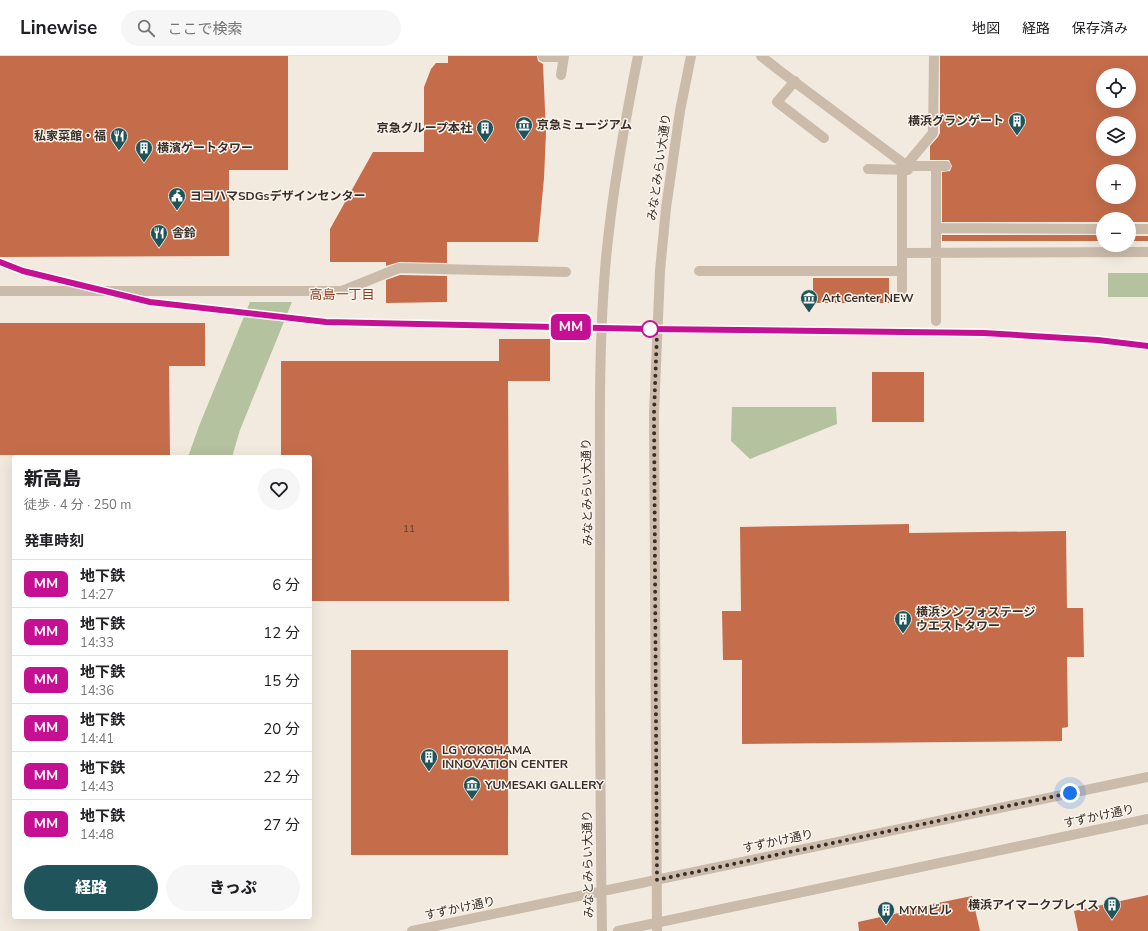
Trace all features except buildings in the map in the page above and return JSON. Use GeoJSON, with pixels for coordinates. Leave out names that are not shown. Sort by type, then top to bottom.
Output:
{"type":"FeatureCollection","features":[{"type":"Feature","properties":{"kind":"street","name":"みなとみらい大通り"},"geometry":{"type":"LineString","coordinates":[[602,931],[599,411],[604,286],[612,206],[638,56]]}},
{"type":"Feature","properties":{"kind":"street","name":"みなとみらい大通り"},"geometry":{"type":"LineString","coordinates":[[657,927],[654,413],[660,271],[666,208],[680,111],[691,56]]}},
{"type":"Feature","properties":{"kind":"street"},"geometry":{"type":"LineString","coordinates":[[761,56],[780,72],[795,81],[907,166],[935,167]]}},
{"type":"Feature","properties":{"kind":"street"},"geometry":{"type":"LineString","coordinates":[[902,290],[902,170],[933,133],[934,56]]}},
{"type":"Feature","properties":{"kind":"street"},"geometry":{"type":"LineString","coordinates":[[543,57],[564,57],[561,75]]}},
{"type":"Feature","properties":{"kind":"street"},"geometry":{"type":"LineString","coordinates":[[795,81],[777,102],[794,121],[824,138]]}},
{"type":"Feature","properties":{"kind":"street"},"geometry":{"type":"LineString","coordinates":[[868,169],[902,170],[935,167]]}},
{"type":"Feature","properties":{"kind":"street"},"geometry":{"type":"LineString","coordinates":[[935,167],[938,282],[936,321]]}},
{"type":"Feature","properties":{"kind":"street"},"geometry":{"type":"LineString","coordinates":[[936,228],[1096,228]]}},
{"type":"Feature","properties":{"kind":"street"},"geometry":{"type":"LineString","coordinates":[[1136,228],[1148,228]]}},
{"type":"Feature","properties":{"kind":"street"},"geometry":{"type":"LineString","coordinates":[[902,253],[1148,252]]}},
{"type":"Feature","properties":{"kind":"street"},"geometry":{"type":"LineString","coordinates":[[0,291],[342,291],[399,268],[566,272]]}},
{"type":"Feature","properties":{"kind":"street"},"geometry":{"type":"LineString","coordinates":[[699,271],[902,271]]}},
{"type":"Feature","properties":{"kind":"street","name":"すずかけ通り"},"geometry":{"type":"LineString","coordinates":[[412,931],[1148,777]]}},
{"type":"Feature","properties":{"kind":"street","name":"すずかけ通り"},"geometry":{"type":"LineString","coordinates":[[618,931],[657,927],[1148,819]]}},
{"type":"Feature","properties":{"kind":"green space"},"geometry":{"type":"Polygon","coordinates":[[[1108,273],[1148,273],[1148,297],[1108,297],[1108,273]]]}},
{"type":"Feature","properties":{"kind":"green space"},"geometry":{"type":"Polygon","coordinates":[[[250,302],[292,302],[240,430],[233,455],[189,455],[199,426],[250,302]]]}},
{"type":"Feature","properties":{"kind":"green space"},"geometry":{"type":"Polygon","coordinates":[[[732,407],[836,407],[837,424],[750,459],[731,441],[732,407]]]}},
{"type":"Feature","properties":{"kind":"metro line","name":"MM"},"geometry":{"type":"LineString","coordinates":[[0,262],[23,271],[150,302],[326,322],[650,329],[984,333],[1098,340],[1148,346]]}},
{"type":"Feature","properties":{"kind":"place","name":"横浜グランゲート"},"geometry":{"type":"Point","coordinates":[1017,136]}},
{"type":"Feature","properties":{"kind":"place","name":"京急ミュージアム"},"geometry":{"type":"Point","coordinates":[524,140]}},
{"type":"Feature","properties":{"kind":"place","name":"京急グループ本社"},"geometry":{"type":"Point","coordinates":[485,143]}},
{"type":"Feature","properties":{"kind":"place","name":"私家菜館・福"},"geometry":{"type":"Point","coordinates":[119,151]}},
{"type":"Feature","properties":{"kind":"place","name":"横濱ゲートタワー"},"geometry":{"type":"Point","coordinates":[144,163]}},
{"type":"Feature","properties":{"kind":"place","name":"ヨコハマSDGsデザインセンター"},"geometry":{"type":"Point","coordinates":[177,211]}},
{"type":"Feature","properties":{"kind":"place","name":"舎鈴"},"geometry":{"type":"Point","coordinates":[159,248]}},
{"type":"Feature","properties":{"kind":"place","name":"Art Center NEW"},"geometry":{"type":"Point","coordinates":[809,313]}},
{"type":"Feature","properties":{"kind":"place","name":"横浜シンフォステージ ウエストタワー"},"geometry":{"type":"Point","coordinates":[903,634]}},
{"type":"Feature","properties":{"kind":"place","name":"LG YOKOHAMA INNOVATION CENTER"},"geometry":{"type":"Point","coordinates":[429,772]}},
{"type":"Feature","properties":{"kind":"place","name":"YUMESAKI GALLERY"},"geometry":{"type":"Point","coordinates":[472,800]}},
{"type":"Feature","properties":{"kind":"place","name":"横浜アイマークプレイス"},"geometry":{"type":"Point","coordinates":[1112,920]}},
{"type":"Feature","properties":{"kind":"place","name":"MYMビル"},"geometry":{"type":"Point","coordinates":[886,925]}},
{"type":"Feature","properties":{"kind":"district","name":"高島一丁目"},"geometry":{"type":"Point","coordinates":[342,295]}},
{"type":"Feature","properties":{"kind":"route"},"geometry":{"type":"LineString","coordinates":[[650,329],[657,334],[654,413],[654,568],[657,880],[1070,793]]}}]}
